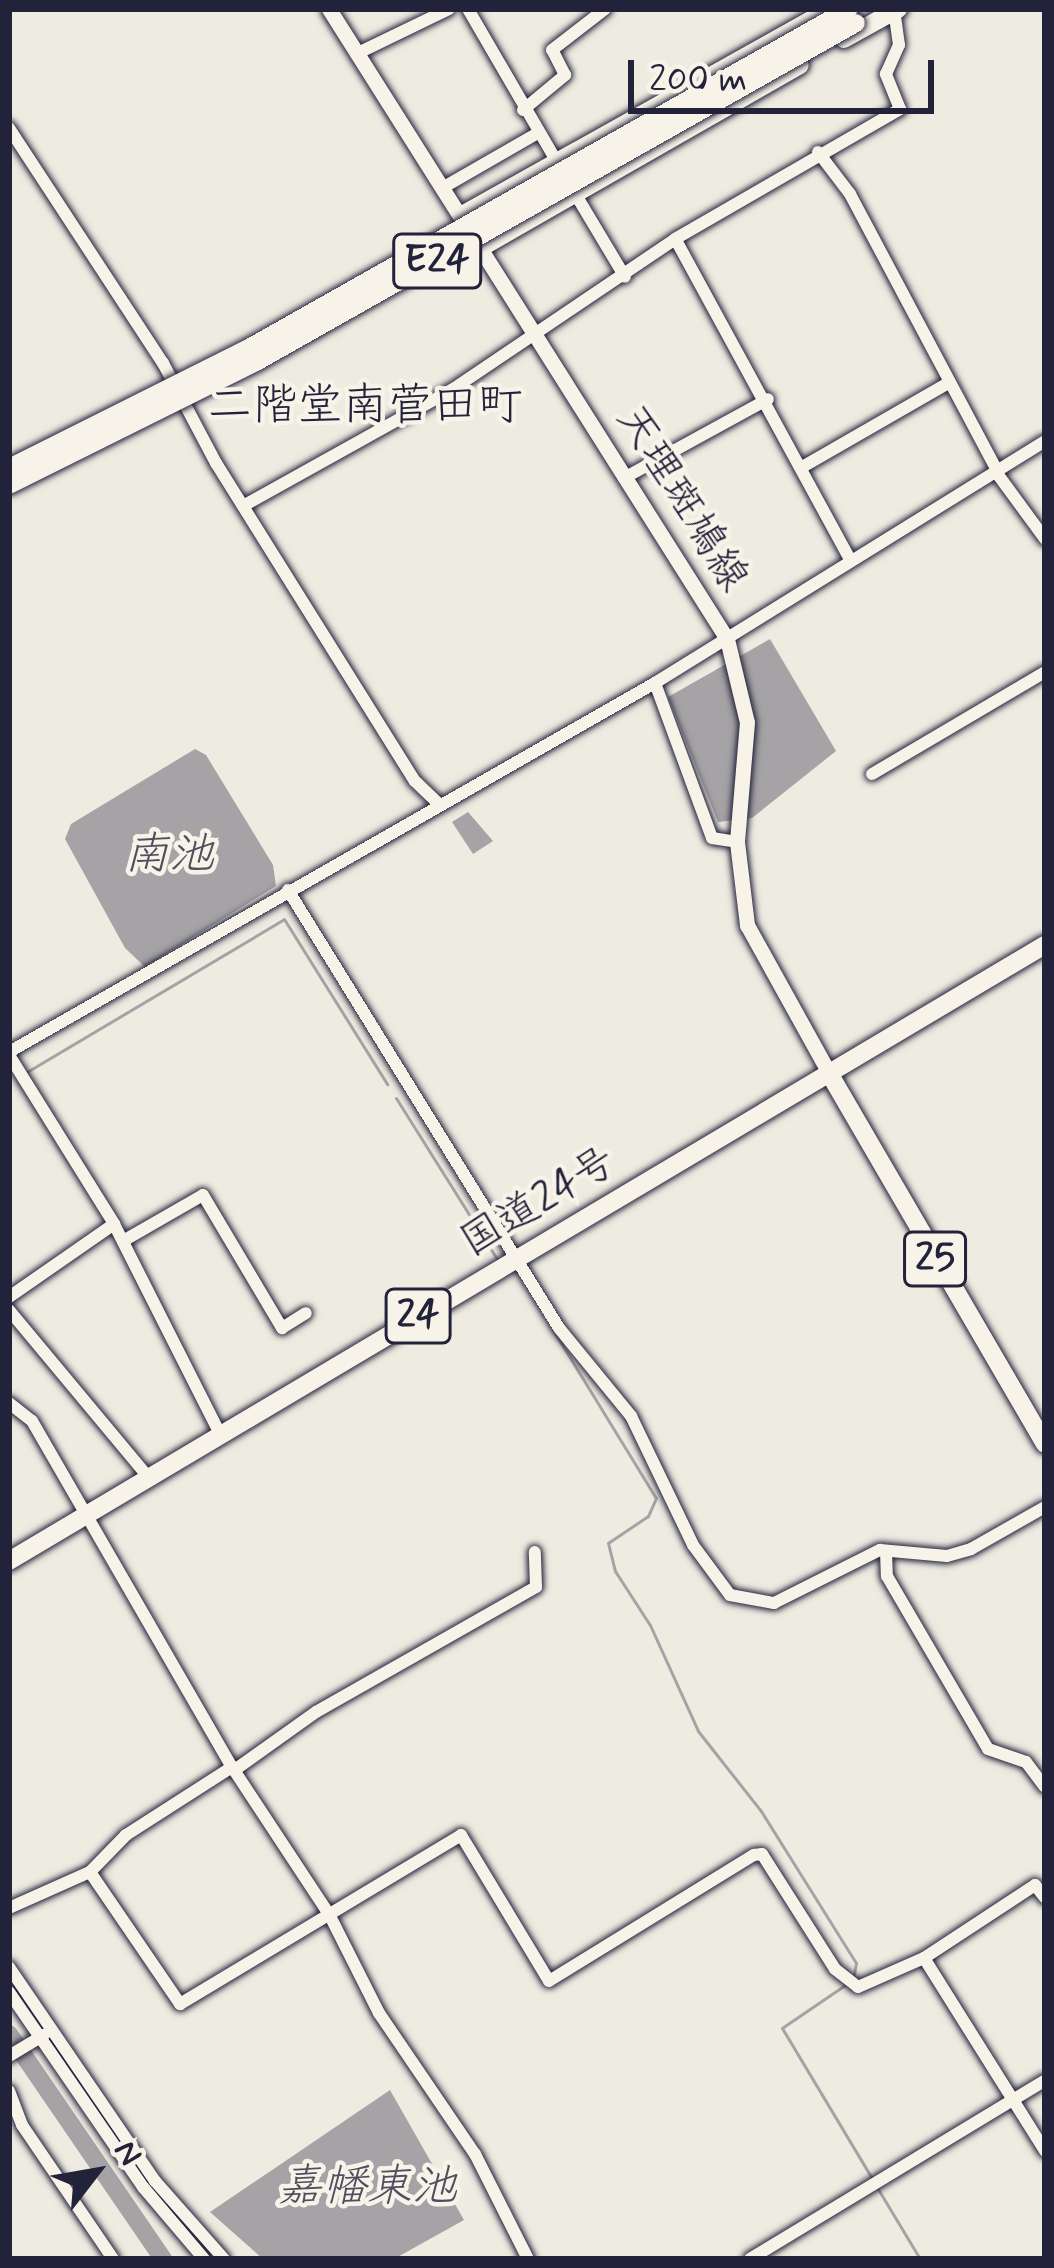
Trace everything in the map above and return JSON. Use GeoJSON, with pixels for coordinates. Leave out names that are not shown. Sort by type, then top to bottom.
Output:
{"type":"FeatureCollection","features":[{"type":"Feature","properties":{"kind":"highway"},"geometry":{"type":"LineString","coordinates":[[462,215],[830,9]]}},
{"type":"Feature","properties":{"kind":"highway"},"geometry":{"type":"LineString","coordinates":[[853,16],[890,9]]}},
{"type":"Feature","properties":{"kind":"highway"},"geometry":{"type":"LineString","coordinates":[[482,247],[890,9]]}},
{"type":"Feature","properties":{"kind":"highway","name":"E24"},"geometry":{"type":"LineString","coordinates":[[9,468],[249,348],[853,16]]}},
{"type":"Feature","properties":{"kind":"highway","name":"E24"},"geometry":{"type":"LineString","coordinates":[[9,485],[256,362],[853,16]]}},
{"type":"Feature","properties":{"kind":"highway","name":"国道24号"},"geometry":{"type":"LineString","coordinates":[[9,1561],[1045,945]]}},
{"type":"Feature","properties":{"kind":"highway","name":"25"},"geometry":{"type":"LineString","coordinates":[[829,1073],[1045,1444]]}},
{"type":"Feature","properties":{"kind":"main road","name":"天理斑鳩線"},"geometry":{"type":"LineString","coordinates":[[328,9],[730,647],[747,722],[738,835],[747,925],[829,1073]]}},
{"type":"Feature","properties":{"kind":"street"},"geometry":{"type":"LineString","coordinates":[[356,54],[449,9]]}},
{"type":"Feature","properties":{"kind":"street"},"geometry":{"type":"LineString","coordinates":[[468,9],[625,277]]}},
{"type":"Feature","properties":{"kind":"street"},"geometry":{"type":"LineString","coordinates":[[524,110],[565,74],[552,50],[605,9]]}},
{"type":"Feature","properties":{"kind":"street"},"geometry":{"type":"LineString","coordinates":[[243,506],[454,389],[818,152],[900,109],[886,74],[899,45],[890,9]]}},
{"type":"Feature","properties":{"kind":"street"},"geometry":{"type":"LineString","coordinates":[[9,128],[163,363],[243,506],[415,781],[438,802]]}},
{"type":"Feature","properties":{"kind":"street"},"geometry":{"type":"LineString","coordinates":[[444,187],[538,133]]}},
{"type":"Feature","properties":{"kind":"street"},"geometry":{"type":"LineString","coordinates":[[818,152],[850,194],[1011,504],[1043,533]]}},
{"type":"Feature","properties":{"kind":"street"},"geometry":{"type":"LineString","coordinates":[[678,244],[768,399],[850,559]]}},
{"type":"Feature","properties":{"kind":"street"},"geometry":{"type":"LineString","coordinates":[[804,466],[950,382]]}},
{"type":"Feature","properties":{"kind":"street"},"geometry":{"type":"LineString","coordinates":[[624,478],[768,399]]}},
{"type":"Feature","properties":{"kind":"street"},"geometry":{"type":"LineString","coordinates":[[220,1434],[123,1241],[9,1054],[438,802],[730,647],[850,559],[1045,441]]}},
{"type":"Feature","properties":{"kind":"street"},"geometry":{"type":"LineString","coordinates":[[872,774],[1045,672]]}},
{"type":"Feature","properties":{"kind":"street"},"geometry":{"type":"LineString","coordinates":[[655,683],[712,838],[738,835]]}},
{"type":"Feature","properties":{"kind":"street"},"geometry":{"type":"LineString","coordinates":[[287,890],[515,1259],[631,1416],[693,1545],[730,1595],[774,1603],[864,1554],[947,1556],[971,1549],[1045,1507]]}},
{"type":"Feature","properties":{"kind":"street"},"geometry":{"type":"LineString","coordinates":[[123,1241],[203,1196],[282,1328],[306,1313]]}},
{"type":"Feature","properties":{"kind":"street"},"geometry":{"type":"LineString","coordinates":[[9,1298],[114,1225]]}},
{"type":"Feature","properties":{"kind":"street"},"geometry":{"type":"LineString","coordinates":[[9,1310],[149,1478]]}},
{"type":"Feature","properties":{"kind":"street"},"geometry":{"type":"LineString","coordinates":[[9,1403],[32,1421],[234,1768],[329,1914],[339,1947],[452,2115],[528,2259]]}},
{"type":"Feature","properties":{"kind":"street"},"geometry":{"type":"LineString","coordinates":[[886,1551],[887,1576],[988,1749],[1026,1762],[1045,1787]]}},
{"type":"Feature","properties":{"kind":"street"},"geometry":{"type":"LineString","coordinates":[[9,1908],[90,1872],[126,1835],[316,1712],[536,1587],[535,1552]]}},
{"type":"Feature","properties":{"kind":"street"},"geometry":{"type":"LineString","coordinates":[[90,1872],[180,2004],[461,1835],[549,1981],[761,1854],[850,1985],[924,1958],[1035,1885],[1045,1898]]}},
{"type":"Feature","properties":{"kind":"street"},"geometry":{"type":"LineString","coordinates":[[924,1958],[1045,2151]]}},
{"type":"Feature","properties":{"kind":"street"},"geometry":{"type":"LineString","coordinates":[[9,1967],[41,2036],[155,2181],[224,2259]]}},
{"type":"Feature","properties":{"kind":"street"},"geometry":{"type":"LineString","coordinates":[[9,1992],[204,2259]]}},
{"type":"Feature","properties":{"kind":"street"},"geometry":{"type":"LineString","coordinates":[[9,2056],[41,2036]]}},
{"type":"Feature","properties":{"kind":"street"},"geometry":{"type":"LineString","coordinates":[[750,2259],[1045,2080]]}},
{"type":"Feature","properties":{"kind":"street"},"geometry":{"type":"LineString","coordinates":[[9,2091],[22,2125],[109,2254],[88,2259]]}},
{"type":"Feature","properties":{"kind":"water"},"geometry":{"type":"Polygon","coordinates":[[[770,639],[836,751],[752,818],[718,822],[668,697],[770,639]]]}},
{"type":"Feature","properties":{"kind":"water","name":"南池"},"geometry":{"type":"Polygon","coordinates":[[[195,749],[206,755],[273,865],[276,886],[145,967],[125,948],[65,839],[71,824],[195,749]]]}},
{"type":"Feature","properties":{"kind":"water"},"geometry":{"type":"Polygon","coordinates":[[[468,812],[493,841],[473,854],[452,822],[468,812]]]}},
{"type":"Feature","properties":{"kind":"water","name":"嘉幡東池"},"geometry":{"type":"Polygon","coordinates":[[[390,2090],[464,2220],[394,2259],[263,2259],[210,2212],[390,2090]]]}},
{"type":"Feature","properties":{"kind":"waterway"},"geometry":{"type":"LineString","coordinates":[[25,1073],[284,919],[387,1084]]}},
{"type":"Feature","properties":{"kind":"waterway"},"geometry":{"type":"LineString","coordinates":[[396,1098],[497,1259]]}},
{"type":"Feature","properties":{"kind":"waterway"},"geometry":{"type":"LineString","coordinates":[[553,1330],[656,1498],[648,1516],[608,1543],[615,1571],[650,1625],[698,1731],[761,1811],[856,1963],[853,1979]]}},
{"type":"Feature","properties":{"kind":"waterway"},"geometry":{"type":"LineString","coordinates":[[845,1985],[782,2028],[873,2180]]}},
{"type":"Feature","properties":{"kind":"waterway"},"geometry":{"type":"LineString","coordinates":[[9,2034],[163,2259]]}},
{"type":"Feature","properties":{"kind":"waterway"},"geometry":{"type":"LineString","coordinates":[[878,2189],[920,2259]]}},
{"type":"Feature","properties":{"kind":"district","name":"二階堂南菅田町"},"geometry":{"type":"Point","coordinates":[365,407]}}]}
